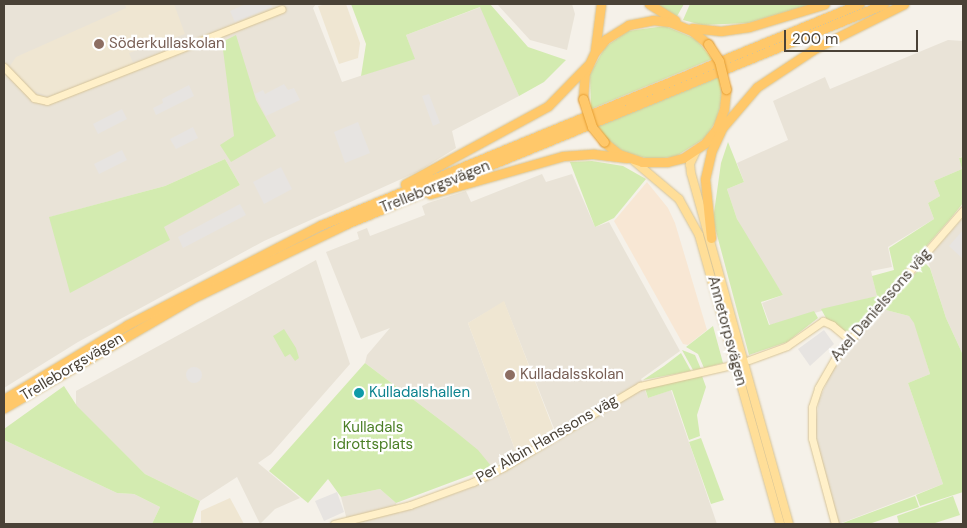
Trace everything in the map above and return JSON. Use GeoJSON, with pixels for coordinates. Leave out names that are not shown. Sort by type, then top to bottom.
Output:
{"type":"FeatureCollection","features":[{"type":"Feature","properties":{"kind":"highway"},"geometry":{"type":"LineString","coordinates":[[601,4],[583,99],[592,127],[604,142],[631,159]]}},
{"type":"Feature","properties":{"kind":"highway"},"geometry":{"type":"LineString","coordinates":[[647,4],[670,22]]}},
{"type":"Feature","properties":{"kind":"highway"},"geometry":{"type":"LineString","coordinates":[[647,4],[688,25],[734,29]]}},
{"type":"Feature","properties":{"kind":"highway"},"geometry":{"type":"LineString","coordinates":[[377,201],[542,110],[566,92],[606,39],[628,25],[645,21],[670,22],[713,31],[734,29],[777,20],[825,4]]}},
{"type":"Feature","properties":{"kind":"highway","name":"Trelleborgsvägen"},"geometry":{"type":"LineString","coordinates":[[4,399],[127,325],[276,246],[377,201],[859,4]]}},
{"type":"Feature","properties":{"kind":"highway","name":"Trelleborgsvägen"},"geometry":{"type":"LineString","coordinates":[[4,408],[71,366],[212,288],[403,200],[884,4]]}},
{"type":"Feature","properties":{"kind":"highway"},"geometry":{"type":"LineString","coordinates":[[403,200],[563,156],[594,154],[667,162],[697,149],[711,136],[721,119],[763,77],[904,4]]}},
{"type":"Feature","properties":{"kind":"highway"},"geometry":{"type":"LineString","coordinates":[[683,26],[708,44],[719,61],[726,89],[721,119]]}},
{"type":"Feature","properties":{"kind":"highway"},"geometry":{"type":"LineString","coordinates":[[711,238],[704,179],[711,152],[722,128],[757,87],[816,48]]}},
{"type":"Feature","properties":{"kind":"main road","name":"Annetorpsvägen"},"geometry":{"type":"LineString","coordinates":[[697,149],[690,164],[691,173],[791,524]]}},
{"type":"Feature","properties":{"kind":"main road","name":"Annetorpsvägen"},"geometry":{"type":"LineString","coordinates":[[631,159],[674,194],[700,235],[779,524]]}},
{"type":"Feature","properties":{"kind":"street"},"geometry":{"type":"LineString","coordinates":[[4,67],[34,98],[47,101],[282,9]]}},
{"type":"Feature","properties":{"kind":"street","name":"Axel Danielssons väg"},"geometry":{"type":"LineString","coordinates":[[835,524],[815,450],[811,417],[815,397],[826,370],[963,210]]}},
{"type":"Feature","properties":{"kind":"street"},"geometry":{"type":"LineString","coordinates":[[749,360],[787,346],[822,321],[832,325],[850,340]]}},
{"type":"Feature","properties":{"kind":"street","name":"Per Albin Hanssons väg"},"geometry":{"type":"LineString","coordinates":[[334,524],[410,505],[473,482],[504,467],[640,386],[732,365]]}},
{"type":"Feature","properties":{"kind":"shaded area"},"geometry":{"type":"Polygon","coordinates":[[[4,4],[316,4],[313,8],[342,82],[414,58],[406,35],[481,7],[519,96],[452,131],[456,148],[419,171],[264,241],[78,342],[4,388],[4,4]],[[225,159],[165,186],[50,217],[163,227],[240,185],[225,159]]]}},
{"type":"Feature","properties":{"kind":"shaded area","name":"Söderkullaskolan"},"geometry":{"type":"Polygon","coordinates":[[[125,4],[174,4],[185,34],[129,53],[133,63],[48,96],[34,91],[10,66],[16,57],[126,8],[125,4]]]}},
{"type":"Feature","properties":{"kind":"shaded area"},"geometry":{"type":"Polygon","coordinates":[[[246,4],[271,4],[272,7],[235,22],[230,11],[246,4]]]}},
{"type":"Feature","properties":{"kind":"shaded area"},"geometry":{"type":"Polygon","coordinates":[[[346,4],[360,43],[358,58],[339,64],[318,6],[346,4]]]}},
{"type":"Feature","properties":{"kind":"shaded area"},"geometry":{"type":"Polygon","coordinates":[[[497,4],[572,4],[575,14],[567,50],[530,40],[497,4]]]}},
{"type":"Feature","properties":{"kind":"shaded area"},"geometry":{"type":"Polygon","coordinates":[[[948,40],[963,41],[963,156],[959,158],[962,169],[934,181],[940,196],[928,203],[934,219],[888,247],[892,267],[871,271],[877,296],[770,325],[762,303],[783,295],[751,246],[737,219],[727,189],[744,182],[737,163],[788,140],[773,101],[825,77],[830,89],[948,40]]]}},
{"type":"Feature","properties":{"kind":"shaded area"},"geometry":{"type":"Polygon","coordinates":[[[284,84],[288,90],[294,88],[300,100],[266,116],[255,94],[263,90],[265,94],[284,84]]]}},
{"type":"Feature","properties":{"kind":"shaded area"},"geometry":{"type":"Polygon","coordinates":[[[189,85],[194,96],[156,115],[153,108],[163,103],[162,99],[189,85]]]}},
{"type":"Feature","properties":{"kind":"shaded area"},"geometry":{"type":"Polygon","coordinates":[[[429,94],[440,123],[433,126],[422,96],[429,94]]]}},
{"type":"Feature","properties":{"kind":"shaded area"},"geometry":{"type":"Polygon","coordinates":[[[122,109],[127,119],[98,134],[93,124],[122,109]]]}},
{"type":"Feature","properties":{"kind":"shaded area"},"geometry":{"type":"Polygon","coordinates":[[[358,122],[370,153],[345,163],[334,132],[358,122]]]}},
{"type":"Feature","properties":{"kind":"shaded area"},"geometry":{"type":"Polygon","coordinates":[[[193,127],[198,138],[176,149],[170,139],[193,127]]]}},
{"type":"Feature","properties":{"kind":"shaded area"},"geometry":{"type":"Polygon","coordinates":[[[122,150],[127,160],[99,174],[94,164],[122,150]]]}},
{"type":"Feature","properties":{"kind":"shaded area"},"geometry":{"type":"Polygon","coordinates":[[[281,167],[292,189],[264,204],[253,182],[281,167]]]}},
{"type":"Feature","properties":{"kind":"shaded area"},"geometry":{"type":"Polygon","coordinates":[[[542,174],[546,182],[572,174],[595,227],[609,222],[680,351],[641,379],[648,398],[671,390],[717,524],[348,524],[341,497],[380,489],[396,503],[399,513],[468,489],[559,441],[504,302],[468,323],[517,455],[492,467],[451,428],[365,363],[367,355],[390,328],[361,339],[326,252],[359,239],[357,232],[367,228],[370,236],[425,215],[422,206],[428,203],[466,191],[471,202],[542,174]]]}},
{"type":"Feature","properties":{"kind":"shaded area"},"geometry":{"type":"Polygon","coordinates":[[[647,182],[668,208],[675,223],[707,330],[688,345],[683,344],[614,221],[647,182]]]}},
{"type":"Feature","properties":{"kind":"shaded area"},"geometry":{"type":"Polygon","coordinates":[[[240,204],[246,215],[183,248],[178,237],[240,204]]]}},
{"type":"Feature","properties":{"kind":"shaded area"},"geometry":{"type":"Polygon","coordinates":[[[963,218],[963,355],[946,318],[927,258],[963,218]]]}},
{"type":"Feature","properties":{"kind":"shaded area"},"geometry":{"type":"Polygon","coordinates":[[[963,230],[963,259],[949,246],[963,230]]]}},
{"type":"Feature","properties":{"kind":"shaded area"},"geometry":{"type":"Polygon","coordinates":[[[316,260],[350,364],[271,454],[258,463],[300,498],[275,509],[260,524],[237,477],[200,501],[145,474],[76,406],[76,391],[316,260]]]}},
{"type":"Feature","properties":{"kind":"shaded area","name":"Kulladalsskolan"},"geometry":{"type":"Polygon","coordinates":[[[504,301],[553,428],[552,433],[517,455],[468,323],[504,301]]]}},
{"type":"Feature","properties":{"kind":"shaded area"},"geometry":{"type":"Polygon","coordinates":[[[882,309],[909,316],[915,323],[930,374],[908,383],[943,484],[839,524],[818,447],[815,426],[819,400],[836,362],[882,309]]]}},
{"type":"Feature","properties":{"kind":"shaded area"},"geometry":{"type":"Polygon","coordinates":[[[824,330],[834,344],[810,366],[798,349],[824,330]]]}},
{"type":"Feature","properties":{"kind":"shaded area"},"geometry":{"type":"Polygon","coordinates":[[[194,367],[202,375],[194,383],[186,375],[194,367]]]}},
{"type":"Feature","properties":{"kind":"shaded area"},"geometry":{"type":"Polygon","coordinates":[[[4,440],[117,493],[134,494],[160,507],[152,524],[4,524],[4,440]]]}},
{"type":"Feature","properties":{"kind":"shaded area"},"geometry":{"type":"Polygon","coordinates":[[[337,492],[344,512],[324,521],[315,501],[337,492]]]}},
{"type":"Feature","properties":{"kind":"shaded area"},"geometry":{"type":"Polygon","coordinates":[[[230,498],[244,524],[201,524],[201,511],[230,498]]]}},
{"type":"Feature","properties":{"kind":"green space"},"geometry":{"type":"Polygon","coordinates":[[[351,4],[490,4],[528,47],[566,60],[544,82],[519,96],[480,7],[406,35],[415,59],[361,76],[366,44],[351,4]]]}},
{"type":"Feature","properties":{"kind":"green space"},"geometry":{"type":"Polygon","coordinates":[[[653,4],[684,4],[676,18],[653,4]]]}},
{"type":"Feature","properties":{"kind":"green space"},"geometry":{"type":"Polygon","coordinates":[[[690,4],[812,4],[748,23],[702,25],[683,20],[690,4]]]}},
{"type":"Feature","properties":{"kind":"green space"},"geometry":{"type":"Polygon","coordinates":[[[665,26],[696,39],[712,59],[591,109],[590,74],[605,47],[628,31],[665,26]]]}},
{"type":"Feature","properties":{"kind":"green space"},"geometry":{"type":"Polygon","coordinates":[[[236,35],[256,100],[276,136],[231,162],[220,145],[234,136],[222,42],[236,35]]]}},
{"type":"Feature","properties":{"kind":"green space"},"geometry":{"type":"Polygon","coordinates":[[[719,76],[722,100],[716,121],[705,138],[675,157],[650,159],[626,153],[611,144],[598,126],[719,76]]]}},
{"type":"Feature","properties":{"kind":"green space"},"geometry":{"type":"Polygon","coordinates":[[[728,142],[744,182],[727,189],[737,219],[783,295],[761,302],[769,325],[814,311],[818,318],[787,342],[749,355],[713,220],[721,163],[728,142]]]}},
{"type":"Feature","properties":{"kind":"green space"},"geometry":{"type":"Polygon","coordinates":[[[963,157],[963,203],[951,218],[853,330],[845,331],[826,318],[821,309],[877,296],[872,276],[894,270],[889,248],[934,219],[928,203],[940,196],[934,181],[962,169],[959,158],[963,157]]]}},
{"type":"Feature","properties":{"kind":"green space"},"geometry":{"type":"Polygon","coordinates":[[[225,159],[240,185],[164,227],[170,240],[70,293],[49,217],[165,186],[225,159]]]}},
{"type":"Feature","properties":{"kind":"green space"},"geometry":{"type":"Polygon","coordinates":[[[592,161],[623,166],[646,179],[614,218],[595,227],[570,162],[592,161]]]}},
{"type":"Feature","properties":{"kind":"green space"},"geometry":{"type":"Polygon","coordinates":[[[925,263],[930,268],[946,318],[963,355],[963,492],[920,506],[916,495],[943,484],[908,383],[930,374],[914,323],[909,316],[882,309],[925,263]]]}},
{"type":"Feature","properties":{"kind":"green space"},"geometry":{"type":"Polygon","coordinates":[[[713,326],[723,363],[704,368],[698,354],[686,347],[713,326]]]}},
{"type":"Feature","properties":{"kind":"green space"},"geometry":{"type":"Polygon","coordinates":[[[284,329],[296,348],[299,358],[295,361],[290,354],[285,357],[273,336],[284,329]]]}},
{"type":"Feature","properties":{"kind":"green space"},"geometry":{"type":"Polygon","coordinates":[[[682,350],[695,355],[701,369],[693,370],[682,350]]]}},
{"type":"Feature","properties":{"kind":"green space"},"geometry":{"type":"Polygon","coordinates":[[[681,353],[691,371],[643,380],[664,366],[681,353]]]}},
{"type":"Feature","properties":{"kind":"green space","name":"Kulladals idrottsplats"},"geometry":{"type":"Polygon","coordinates":[[[365,363],[478,450],[492,467],[396,503],[380,489],[341,497],[328,479],[308,503],[269,471],[365,363]]]}},
{"type":"Feature","properties":{"kind":"green space"},"geometry":{"type":"Polygon","coordinates":[[[702,376],[706,387],[697,415],[700,436],[689,440],[672,390],[648,398],[645,388],[702,376]]]}},
{"type":"Feature","properties":{"kind":"green space"},"geometry":{"type":"Polygon","coordinates":[[[64,386],[77,406],[145,474],[200,501],[192,524],[152,524],[160,507],[134,494],[117,493],[4,440],[4,429],[64,386]]]}},
{"type":"Feature","properties":{"kind":"green space"},"geometry":{"type":"Polygon","coordinates":[[[701,438],[724,500],[711,504],[689,442],[701,438]]]}},
{"type":"Feature","properties":{"kind":"green space"},"geometry":{"type":"Polygon","coordinates":[[[915,496],[919,507],[869,524],[840,524],[915,496]]]}},
{"type":"Feature","properties":{"kind":"green space"},"geometry":{"type":"Polygon","coordinates":[[[953,496],[960,515],[932,524],[899,524],[897,516],[953,496]]]}},
{"type":"Feature","properties":{"kind":"place","name":"Söderkullaskolan"},"geometry":{"type":"Point","coordinates":[99,44]}},
{"type":"Feature","properties":{"kind":"place","name":"Kulladalsskolan"},"geometry":{"type":"Point","coordinates":[510,375]}},
{"type":"Feature","properties":{"kind":"place","name":"Kulladalshallen"},"geometry":{"type":"Point","coordinates":[359,393]}}]}
